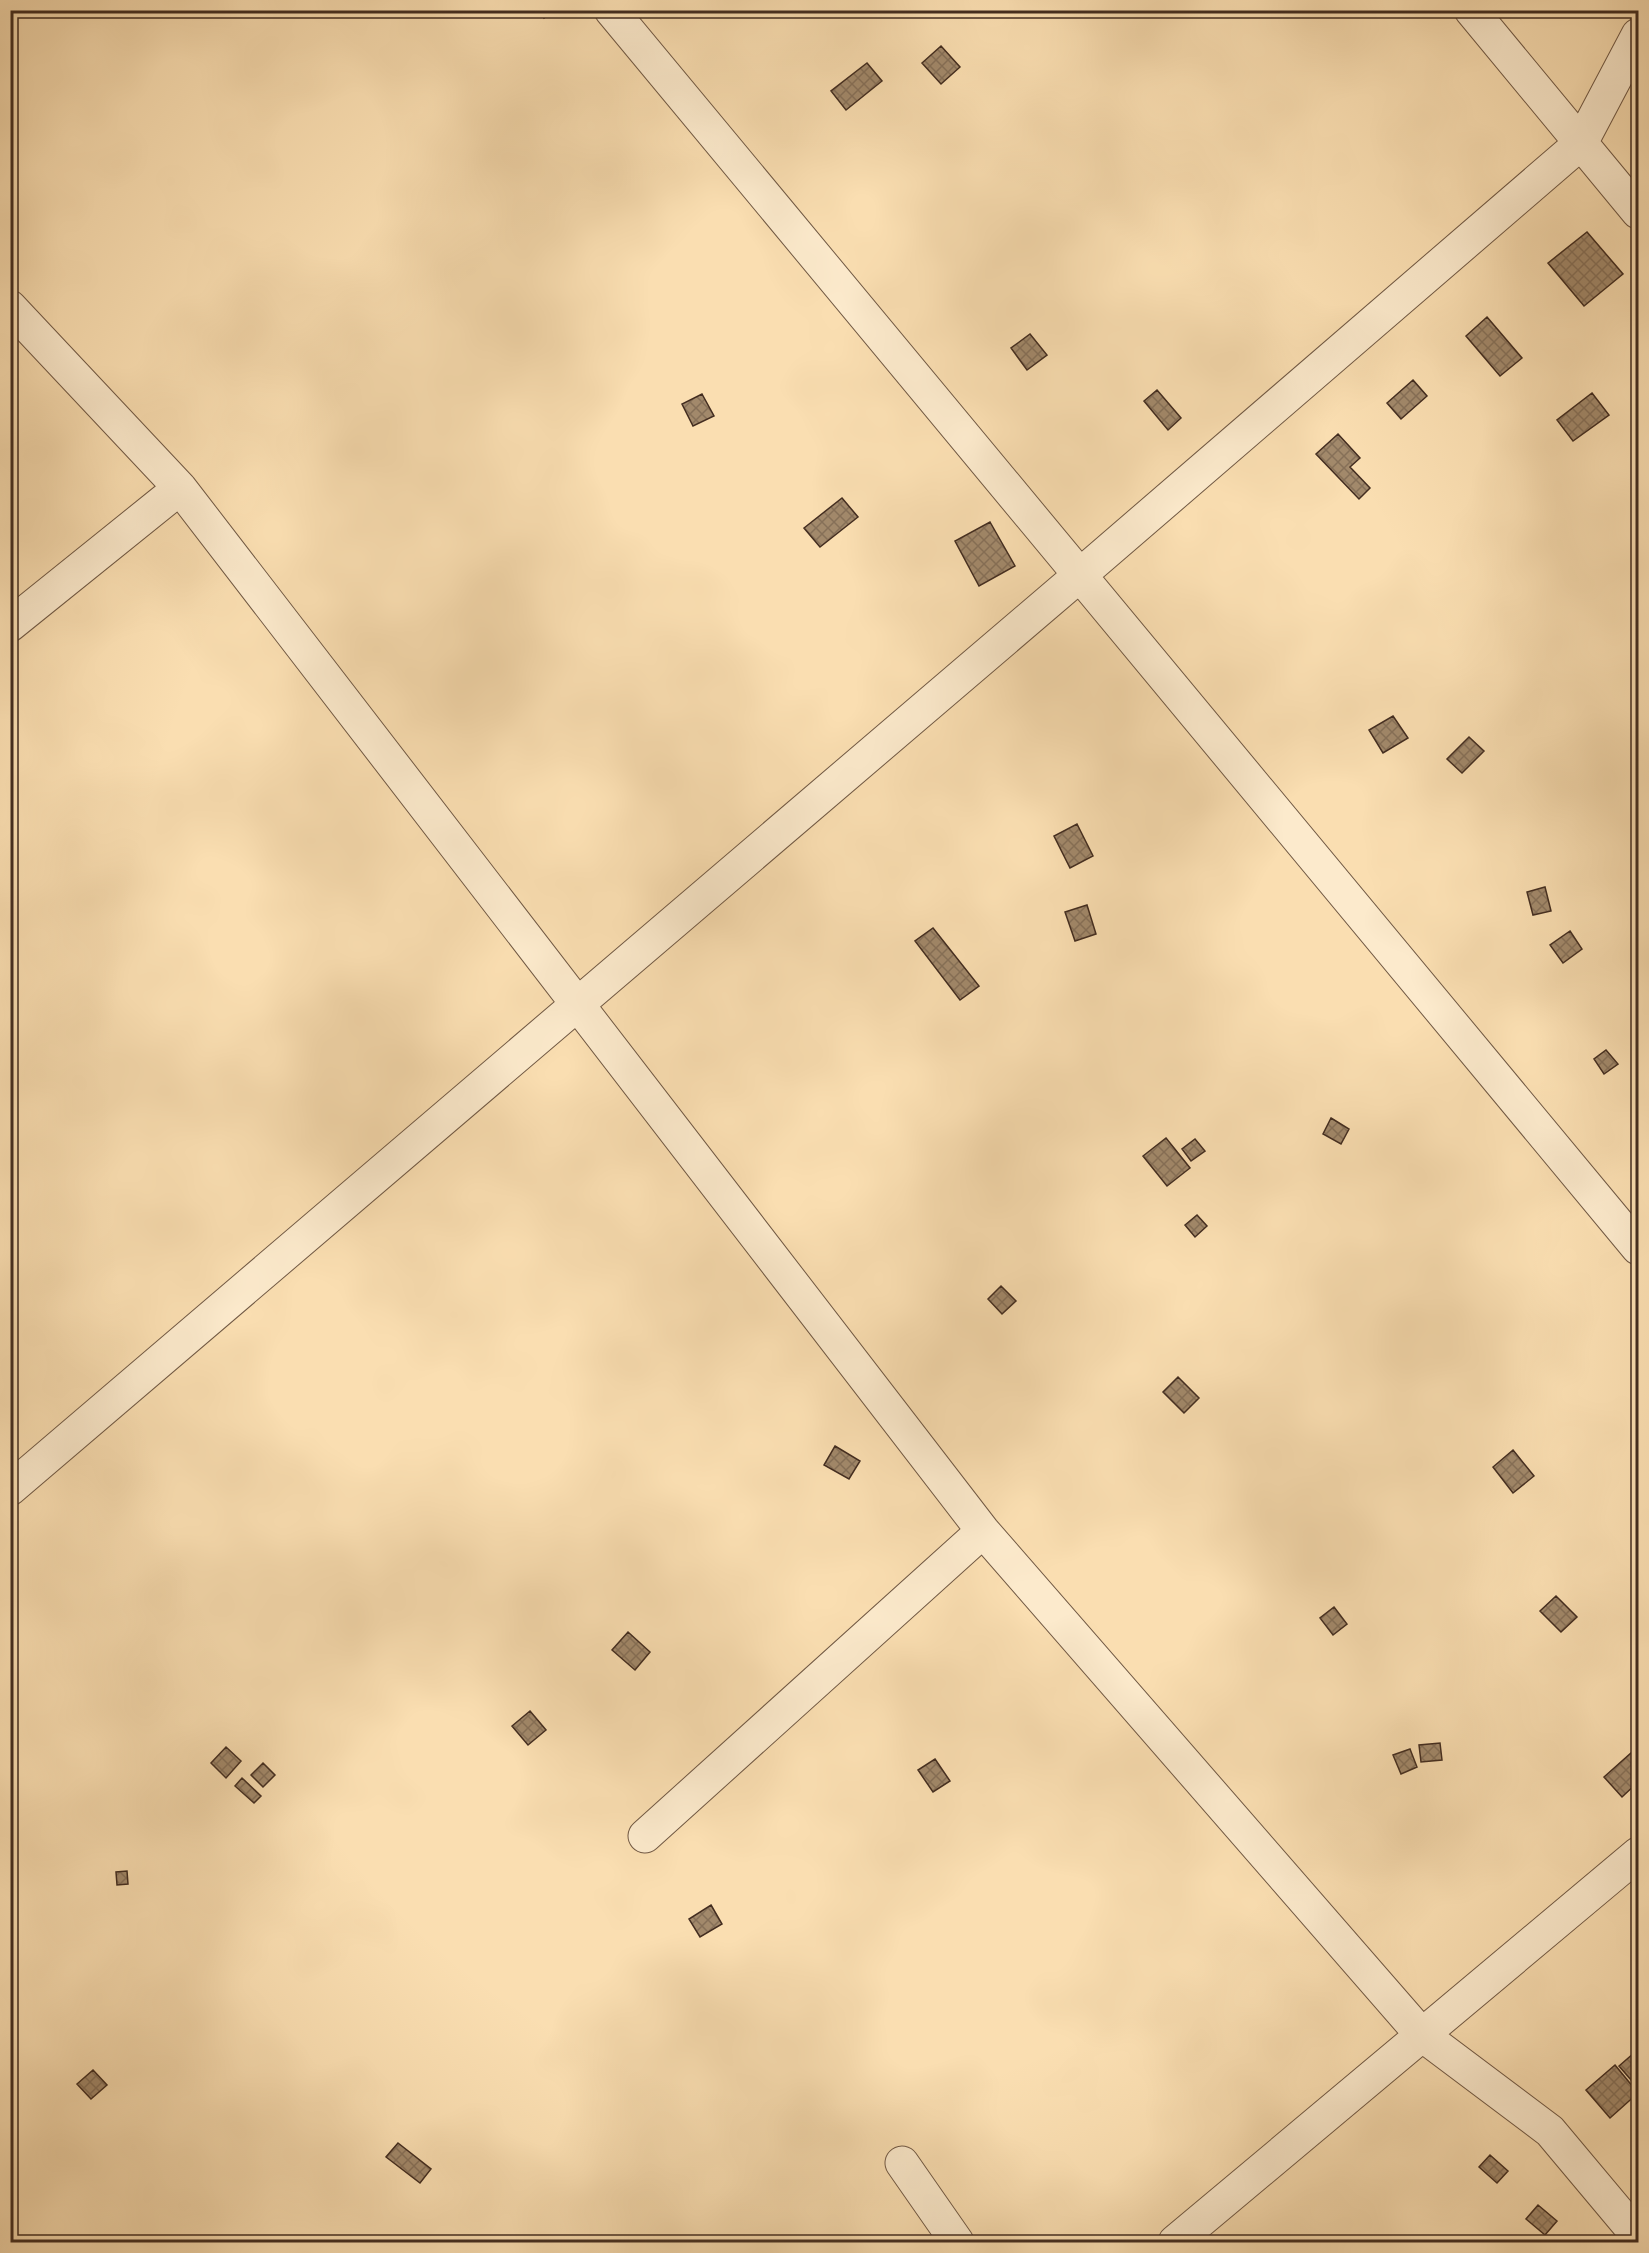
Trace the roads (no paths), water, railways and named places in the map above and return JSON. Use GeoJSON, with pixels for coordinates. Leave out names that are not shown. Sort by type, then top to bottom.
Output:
{"type":"FeatureCollection","features":[{"type":"Feature","properties":{"kind":"street"},"geometry":{"type":"LineString","coordinates":[[611,10],[1638,1248]]}},
{"type":"Feature","properties":{"kind":"street"},"geometry":{"type":"LineString","coordinates":[[1471,10],[1638,212]]}},
{"type":"Feature","properties":{"kind":"street"},"geometry":{"type":"LineString","coordinates":[[10,1489],[1080,575],[1581,143],[1638,35]]}},
{"type":"Feature","properties":{"kind":"street"},"geometry":{"type":"LineString","coordinates":[[10,307],[180,488],[983,1531],[1421,2034],[1550,2131],[1638,2236]]}},
{"type":"Feature","properties":{"kind":"street"},"geometry":{"type":"LineString","coordinates":[[10,625],[180,488]]}},
{"type":"Feature","properties":{"kind":"street"},"geometry":{"type":"LineString","coordinates":[[645,1836],[983,1531]]}},
{"type":"Feature","properties":{"kind":"street"},"geometry":{"type":"LineString","coordinates":[[1175,2242],[1638,1854]]}},
{"type":"Feature","properties":{"kind":"street"},"geometry":{"type":"LineString","coordinates":[[902,2163],[957,2242]]}}]}
